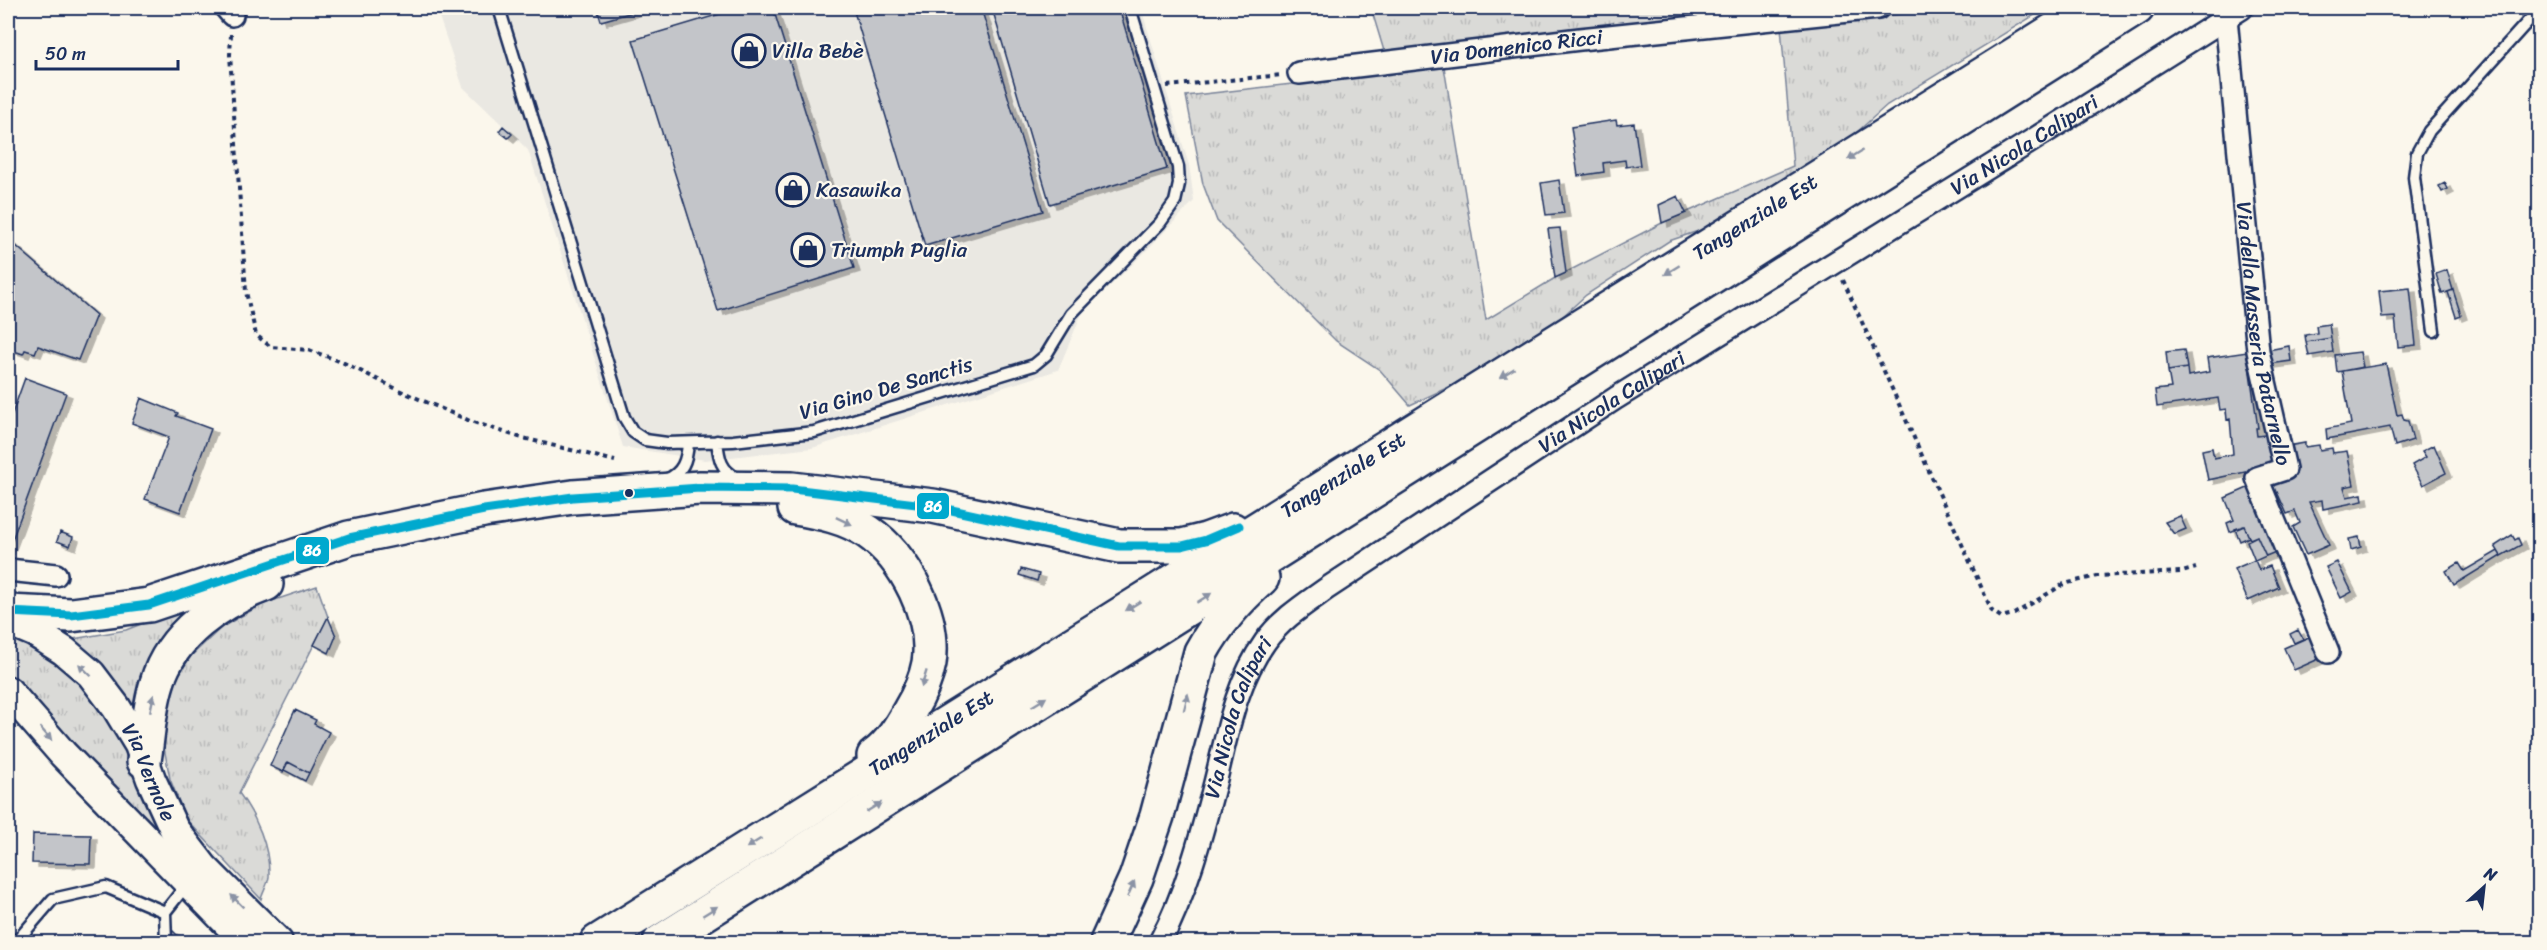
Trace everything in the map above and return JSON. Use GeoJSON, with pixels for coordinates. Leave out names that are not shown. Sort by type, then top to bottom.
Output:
{"type":"FeatureCollection","features":[{"type":"Feature","properties":{"kind":"highway"},"geometry":{"type":"LineString","coordinates":[[1905,124],[1923,101],[2065,8]]}},
{"type":"Feature","properties":{"kind":"highway","name":"Tangenziale Est"},"geometry":{"type":"LineString","coordinates":[[660,942],[1905,124],[2089,8]]}},
{"type":"Feature","properties":{"kind":"highway","name":"Tangenziale Est"},"geometry":{"type":"LineString","coordinates":[[597,942],[783,825],[1426,440],[2137,8]]}},
{"type":"Feature","properties":{"kind":"highway"},"geometry":{"type":"LineString","coordinates":[[8,612],[71,615],[148,605],[349,538],[484,510],[573,497],[700,488],[792,489],[933,507],[1119,546],[1182,546],[1231,531],[1396,432],[1426,440],[1418,472],[1280,563],[1234,603],[1213,630],[1201,652],[1192,680],[1157,816],[1136,878],[1107,942]]}},
{"type":"Feature","properties":{"kind":"highway"},"geometry":{"type":"LineString","coordinates":[[144,761],[157,682],[172,650],[201,619],[244,592],[297,573],[422,539],[547,518],[663,507],[776,506],[827,513],[868,532],[898,561],[920,598],[928,631],[929,652],[929,663],[920,694],[898,730],[877,753],[803,802],[783,825]]}},
{"type":"Feature","properties":{"kind":"main road","name":"Via Vernole"},"geometry":{"type":"LineString","coordinates":[[8,621],[34,632],[64,651],[90,674],[116,707],[139,745],[174,830],[204,868],[278,942]]}},
{"type":"Feature","properties":{"kind":"main road","name":"Via Vernole"},"geometry":{"type":"LineString","coordinates":[[8,691],[63,754],[246,942]]}},
{"type":"Feature","properties":{"kind":"street","name":"Via Domenico Ricci"},"geometry":{"type":"LineString","coordinates":[[1299,74],[1592,38],[1878,8]]}},
{"type":"Feature","properties":{"kind":"street","name":"Via Nicola Calipari"},"geometry":{"type":"LineString","coordinates":[[1160,942],[1189,873],[1238,693],[1251,664],[1266,640],[1290,615],[1616,398],[2234,13]]}},
{"type":"Feature","properties":{"kind":"street","name":"Via della Masseria Patarnello"},"geometry":{"type":"LineString","coordinates":[[2234,13],[2258,351],[2285,469],[2257,478],[2328,652]]}},
{"type":"Feature","properties":{"kind":"street"},"geometry":{"type":"LineString","coordinates":[[8,570],[56,575]]}},
{"type":"Feature","properties":{"kind":"lane","name":"Via Gino De Sanctis"},"geometry":{"type":"LineString","coordinates":[[499,8],[624,417],[633,432],[645,440],[667,443],[814,432],[1034,365],[1054,345],[1071,314],[1160,223],[1175,202],[1179,184],[1178,167],[1130,8]]}},
{"type":"Feature","properties":{"kind":"lane"},"geometry":{"type":"LineString","coordinates":[[2434,331],[2414,177],[2417,153],[2429,131],[2540,8]]}},
{"type":"Feature","properties":{"kind":"lane"},"geometry":{"type":"LineString","coordinates":[[717,441],[720,461],[726,472],[739,479],[780,483],[792,489]]}},
{"type":"Feature","properties":{"kind":"lane"},"geometry":{"type":"LineString","coordinates":[[603,495],[618,485],[661,482],[673,478],[687,457],[688,442]]}},
{"type":"Feature","properties":{"kind":"lane"},"geometry":{"type":"LineString","coordinates":[[166,942],[165,912],[188,883]]}},
{"type":"Feature","properties":{"kind":"lane"},"geometry":{"type":"LineString","coordinates":[[16,942],[53,899],[106,887],[165,912]]}},
{"type":"Feature","properties":{"kind":"path"},"geometry":{"type":"LineString","coordinates":[[229,11],[246,292],[256,335],[271,347],[309,350],[342,362],[470,421],[519,437],[615,461]]}},
{"type":"Feature","properties":{"kind":"path"},"geometry":{"type":"LineString","coordinates":[[1154,87],[1299,74]]}},
{"type":"Feature","properties":{"kind":"path"},"geometry":{"type":"LineString","coordinates":[[1836,262],[1992,611],[2001,617],[2014,614],[2064,584],[2097,576],[2182,572],[2196,568]]}},
{"type":"Feature","properties":{"kind":"shaded area"},"geometry":{"type":"Polygon","coordinates":[[[436,8],[1141,8],[1189,165],[1194,201],[1082,313],[1058,370],[812,448],[705,460],[623,447],[528,150],[463,87],[436,8]]]}},
{"type":"Feature","properties":{"kind":"green space"},"geometry":{"type":"Polygon","coordinates":[[[1371,8],[1758,8],[1384,51],[1371,8]]]}},
{"type":"Feature","properties":{"kind":"green space"},"geometry":{"type":"Polygon","coordinates":[[[1958,8],[2046,8],[1887,105],[1846,142],[1707,228],[1669,241],[1586,295],[1562,317],[1451,386],[1410,405],[1380,370],[1336,341],[1217,221],[1203,184],[1186,96],[1444,67],[1486,320],[1555,278],[1662,223],[1793,166],[1781,27],[1958,8]]]}},
{"type":"Feature","properties":{"kind":"green space"},"geometry":{"type":"Polygon","coordinates":[[[317,586],[328,617],[239,793],[261,832],[267,854],[269,877],[261,899],[186,819],[170,779],[161,732],[170,689],[191,656],[222,627],[263,604],[317,586]]]}},
{"type":"Feature","properties":{"kind":"green space"},"geometry":{"type":"Polygon","coordinates":[[[194,607],[134,716],[61,641],[126,630],[164,615],[194,607]]]}},
{"type":"Feature","properties":{"kind":"green space"},"geometry":{"type":"Polygon","coordinates":[[[8,634],[70,669],[120,731],[170,847],[8,681],[8,634]]]}},
{"type":"Feature","properties":{"kind":"building"},"geometry":{"type":"Polygon","coordinates":[[[597,8],[647,8],[601,21],[597,8]]]}},
{"type":"Feature","properties":{"kind":"building"},"geometry":{"type":"Polygon","coordinates":[[[740,8],[773,8],[854,268],[718,311],[633,40],[740,8]]]}},
{"type":"Feature","properties":{"kind":"building"},"geometry":{"type":"Polygon","coordinates":[[[853,8],[981,8],[1043,211],[925,246],[853,8]]]}},
{"type":"Feature","properties":{"kind":"building"},"geometry":{"type":"Polygon","coordinates":[[[992,8],[1119,8],[1167,169],[1050,204],[992,8]]]}},
{"type":"Feature","properties":{"kind":"building"},"geometry":{"type":"Polygon","coordinates":[[[1616,120],[1617,125],[1634,123],[1640,165],[1626,167],[1625,160],[1603,163],[1604,172],[1578,176],[1571,127],[1616,120]]]}},
{"type":"Feature","properties":{"kind":"building"},"geometry":{"type":"Polygon","coordinates":[[[503,126],[512,134],[508,138],[499,131],[503,126]]]}},
{"type":"Feature","properties":{"kind":"building"},"geometry":{"type":"Polygon","coordinates":[[[1559,180],[1564,213],[1546,215],[1541,183],[1559,180]]]}},
{"type":"Feature","properties":{"kind":"building"},"geometry":{"type":"Polygon","coordinates":[[[2445,183],[2448,189],[2442,192],[2439,186],[2445,183]]]}},
{"type":"Feature","properties":{"kind":"building"},"geometry":{"type":"Polygon","coordinates":[[[1678,196],[1686,213],[1662,223],[1659,205],[1678,196]]]}},
{"type":"Feature","properties":{"kind":"building"},"geometry":{"type":"Polygon","coordinates":[[[1560,228],[1566,273],[1555,278],[1548,229],[1560,228]]]}},
{"type":"Feature","properties":{"kind":"building"},"geometry":{"type":"Polygon","coordinates":[[[8,239],[96,315],[78,360],[38,346],[35,353],[25,350],[23,354],[8,349],[8,239]]]}},
{"type":"Feature","properties":{"kind":"building"},"geometry":{"type":"Polygon","coordinates":[[[2447,270],[2453,290],[2442,294],[2436,274],[2447,270]]]}},
{"type":"Feature","properties":{"kind":"building"},"geometry":{"type":"Polygon","coordinates":[[[2410,288],[2416,345],[2398,347],[2395,317],[2382,318],[2379,291],[2410,288]]]}},
{"type":"Feature","properties":{"kind":"building"},"geometry":{"type":"Polygon","coordinates":[[[2453,290],[2461,315],[2456,317],[2448,292],[2453,290]]]}},
{"type":"Feature","properties":{"kind":"building"},"geometry":{"type":"Polygon","coordinates":[[[2329,324],[2331,338],[2306,342],[2305,335],[2317,333],[2316,326],[2329,324]]]}},
{"type":"Feature","properties":{"kind":"building"},"geometry":{"type":"Polygon","coordinates":[[[2331,338],[2333,352],[2309,356],[2306,342],[2331,338]]]}},
{"type":"Feature","properties":{"kind":"building"},"geometry":{"type":"Polygon","coordinates":[[[2289,346],[2291,361],[2270,364],[2268,350],[2289,346]]]}},
{"type":"Feature","properties":{"kind":"building"},"geometry":{"type":"Polygon","coordinates":[[[2184,350],[2187,368],[2168,371],[2166,352],[2184,350]]]}},
{"type":"Feature","properties":{"kind":"building"},"geometry":{"type":"Polygon","coordinates":[[[2247,352],[2258,428],[2256,428],[2257,436],[2272,434],[2278,465],[2208,480],[2202,450],[2212,448],[2214,458],[2233,454],[2230,419],[2227,420],[2226,409],[2220,410],[2218,398],[2157,407],[2155,390],[2171,388],[2168,371],[2187,368],[2188,376],[2209,372],[2207,358],[2247,352]]]}},
{"type":"Feature","properties":{"kind":"building"},"geometry":{"type":"Polygon","coordinates":[[[2360,352],[2363,367],[2337,372],[2335,355],[2360,352]]]}},
{"type":"Feature","properties":{"kind":"building"},"geometry":{"type":"Polygon","coordinates":[[[2386,364],[2397,415],[2402,414],[2404,420],[2408,421],[2413,440],[2395,446],[2390,427],[2327,439],[2326,429],[2351,424],[2342,371],[2386,364]]]}},
{"type":"Feature","properties":{"kind":"building"},"geometry":{"type":"Polygon","coordinates":[[[25,378],[66,393],[8,551],[8,425],[25,378]]]}},
{"type":"Feature","properties":{"kind":"building"},"geometry":{"type":"Polygon","coordinates":[[[141,398],[178,413],[176,416],[211,429],[180,512],[145,499],[169,437],[132,423],[141,398]]]}},
{"type":"Feature","properties":{"kind":"building"},"geometry":{"type":"Polygon","coordinates":[[[2305,443],[2305,447],[2319,445],[2320,450],[2332,448],[2333,453],[2347,451],[2354,485],[2344,487],[2347,497],[2362,494],[2363,501],[2323,509],[2322,500],[2309,502],[2329,545],[2306,555],[2293,527],[2300,523],[2295,511],[2287,514],[2277,492],[2274,493],[2267,486],[2296,474],[2282,447],[2305,443]]]}},
{"type":"Feature","properties":{"kind":"building"},"geometry":{"type":"Polygon","coordinates":[[[2434,445],[2446,473],[2423,485],[2412,465],[2426,457],[2422,451],[2434,445]]]}},
{"type":"Feature","properties":{"kind":"building"},"geometry":{"type":"Polygon","coordinates":[[[2252,486],[2278,551],[2266,556],[2257,536],[2250,539],[2244,526],[2230,532],[2227,523],[2234,520],[2225,498],[2252,486]]]}},
{"type":"Feature","properties":{"kind":"building"},"geometry":{"type":"Polygon","coordinates":[[[2180,516],[2186,529],[2174,534],[2165,522],[2180,516]]]}},
{"type":"Feature","properties":{"kind":"building"},"geometry":{"type":"Polygon","coordinates":[[[2244,526],[2249,537],[2240,541],[2235,529],[2244,526]]]}},
{"type":"Feature","properties":{"kind":"building"},"geometry":{"type":"Polygon","coordinates":[[[60,532],[73,537],[70,546],[57,541],[60,532]]]}},
{"type":"Feature","properties":{"kind":"building"},"geometry":{"type":"Polygon","coordinates":[[[2512,535],[2515,540],[2518,538],[2521,545],[2501,556],[2495,546],[2512,535]]]}},
{"type":"Feature","properties":{"kind":"building"},"geometry":{"type":"Polygon","coordinates":[[[2257,536],[2266,556],[2255,561],[2247,541],[2257,536]]]}},
{"type":"Feature","properties":{"kind":"building"},"geometry":{"type":"Polygon","coordinates":[[[2359,537],[2361,547],[2351,550],[2349,539],[2359,537]]]}},
{"type":"Feature","properties":{"kind":"building"},"geometry":{"type":"Polygon","coordinates":[[[2498,551],[2501,556],[2454,585],[2446,571],[2459,563],[2464,571],[2498,551]]]}},
{"type":"Feature","properties":{"kind":"building"},"geometry":{"type":"Polygon","coordinates":[[[2255,560],[2259,570],[2270,566],[2279,587],[2248,601],[2234,569],[2255,560]]]}},
{"type":"Feature","properties":{"kind":"building"},"geometry":{"type":"Polygon","coordinates":[[[2337,562],[2352,592],[2341,598],[2326,567],[2337,562]]]}},
{"type":"Feature","properties":{"kind":"building"},"geometry":{"type":"Polygon","coordinates":[[[1021,569],[1039,574],[1037,581],[1019,575],[1021,569]]]}},
{"type":"Feature","properties":{"kind":"building"},"geometry":{"type":"Polygon","coordinates":[[[328,617],[336,636],[329,653],[314,645],[328,617]]]}},
{"type":"Feature","properties":{"kind":"building"},"geometry":{"type":"Polygon","coordinates":[[[2298,630],[2303,639],[2294,643],[2290,634],[2298,630]]]}},
{"type":"Feature","properties":{"kind":"building"},"geometry":{"type":"Polygon","coordinates":[[[2311,636],[2321,658],[2294,670],[2284,648],[2311,636]]]}},
{"type":"Feature","properties":{"kind":"building"},"geometry":{"type":"Polygon","coordinates":[[[295,710],[316,720],[314,724],[329,732],[309,773],[288,762],[283,772],[270,766],[295,710]]]}},
{"type":"Feature","properties":{"kind":"building"},"geometry":{"type":"Polygon","coordinates":[[[288,762],[309,773],[305,781],[284,770],[288,762]]]}},
{"type":"Feature","properties":{"kind":"building"},"geometry":{"type":"Polygon","coordinates":[[[33,834],[91,835],[90,864],[32,863],[33,834]]]}},
{"type":"Feature","properties":{"kind":"building"},"geometry":{"type":"Polygon","coordinates":[[[172,930],[184,942],[160,942],[172,930]]]}},
{"type":"Feature","properties":{"kind":"transit line","name":"86"},"geometry":{"type":"LineString","coordinates":[[8,612],[71,615],[149,605],[349,538],[484,510],[573,497],[700,488],[792,489],[933,506],[1119,546],[1182,546],[1206,540],[1239,526]]}},
{"type":"Feature","properties":{"kind":"place","name":"Villa Bebè"},"geometry":{"type":"Point","coordinates":[749,51]}},
{"type":"Feature","properties":{"kind":"place","name":"Kasawika"},"geometry":{"type":"Point","coordinates":[793,190]}},
{"type":"Feature","properties":{"kind":"place","name":"Triumph Puglia"},"geometry":{"type":"Point","coordinates":[808,250]}}]}
